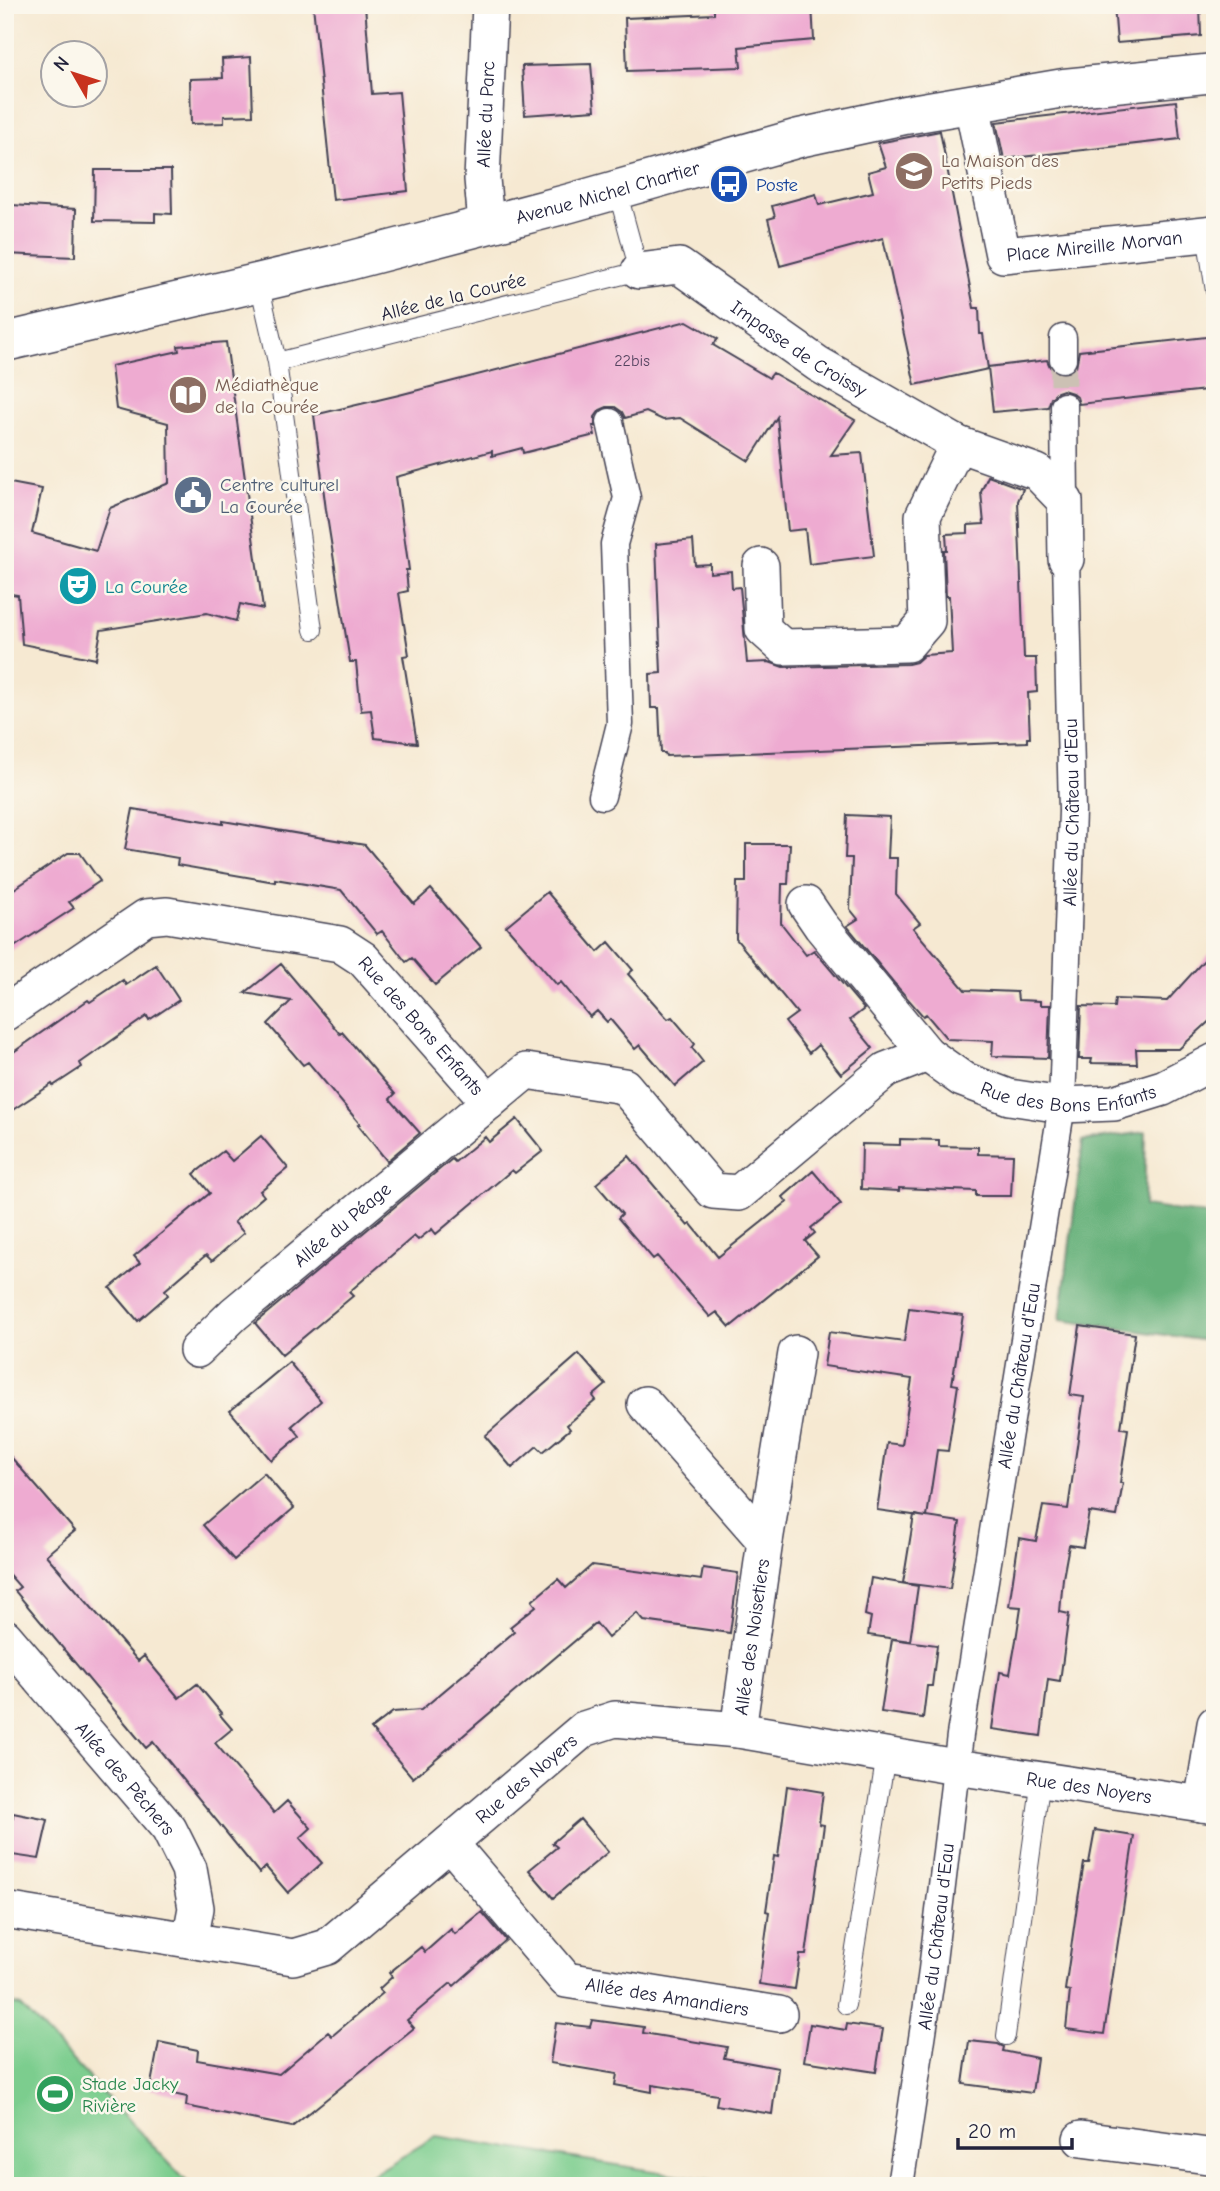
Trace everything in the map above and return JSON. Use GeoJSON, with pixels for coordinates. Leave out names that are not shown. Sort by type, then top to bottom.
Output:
{"type":"FeatureCollection","features":[{"type":"Feature","properties":{"kind":"main road","name":"Avenue Michel Chartier"},"geometry":{"type":"LineString","coordinates":[[5,342],[259,283],[617,190],[799,138],[905,115],[1064,88],[1215,75]]}},
{"type":"Feature","properties":{"kind":"street","name":"Allée du Parc"},"geometry":{"type":"LineString","coordinates":[[486,224],[482,179],[490,5]]}},
{"type":"Feature","properties":{"kind":"street","name":"Place Mireille Morvan"},"geometry":{"type":"LineString","coordinates":[[972,105],[1003,255],[1211,233]]}},
{"type":"Feature","properties":{"kind":"street","name":"Impasse de Croissy"},"geometry":{"type":"LineString","coordinates":[[639,271],[679,266],[818,364],[958,444],[1037,472],[1065,501]]}},
{"type":"Feature","properties":{"kind":"street"},"geometry":{"type":"LineString","coordinates":[[1064,405],[1066,559]]}},
{"type":"Feature","properties":{"kind":"street"},"geometry":{"type":"LineString","coordinates":[[602,796],[620,724],[614,544],[627,498],[610,422]]}},
{"type":"Feature","properties":{"kind":"street"},"geometry":{"type":"LineString","coordinates":[[761,566],[763,629],[783,647],[907,645],[927,621],[923,516],[958,444]]}},
{"type":"Feature","properties":{"kind":"street","name":"Allée du Château d'Eau"},"geometry":{"type":"LineString","coordinates":[[901,2186],[931,1978],[956,1767],[1062,1105],[1072,811],[1066,559]]}},
{"type":"Feature","properties":{"kind":"street","name":"Rue des Bons Enfants"},"geometry":{"type":"LineString","coordinates":[[806,904],[821,926],[927,1054],[962,1080],[1009,1097],[1062,1105],[1114,1103],[1163,1088],[1215,1061]]}},
{"type":"Feature","properties":{"kind":"street","name":"Rue des Bons Enfants"},"geometry":{"type":"LineString","coordinates":[[5,1013],[146,917],[167,915],[340,944],[363,959],[489,1102],[526,1071],[624,1086],[713,1191],[739,1193],[886,1070],[927,1054]]}},
{"type":"Feature","properties":{"kind":"street","name":"Allée du Péage"},"geometry":{"type":"LineString","coordinates":[[197,1350],[234,1314],[489,1102]]}},
{"type":"Feature","properties":{"kind":"street","name":"Allée des Noisetiers"},"geometry":{"type":"LineString","coordinates":[[738,1730],[796,1353]]}},
{"type":"Feature","properties":{"kind":"street","name":"Allée des Noisetiers"},"geometry":{"type":"LineString","coordinates":[[645,1404],[765,1541]]}},
{"type":"Feature","properties":{"kind":"street","name":"Allée des Pêchers"},"geometry":{"type":"LineString","coordinates":[[5,1637],[169,1829],[189,1869],[196,1908],[190,1940]]}},
{"type":"Feature","properties":{"kind":"street","name":"Rue des Noyers"},"geometry":{"type":"LineString","coordinates":[[5,1910],[293,1956],[327,1947],[584,1728],[615,1719],[738,1730],[956,1767],[1208,1805]]}},
{"type":"Feature","properties":{"kind":"street"},"geometry":{"type":"LineString","coordinates":[[1208,1805],[1215,1724]]}},
{"type":"Feature","properties":{"kind":"street","name":"Allée des Amandiers"},"geometry":{"type":"LineString","coordinates":[[450,1843],[566,1980],[779,2014]]}},
{"type":"Feature","properties":{"kind":"street"},"geometry":{"type":"LineString","coordinates":[[1081,2138],[1215,2157]]}},
{"type":"Feature","properties":{"kind":"lane"},"geometry":{"type":"LineString","coordinates":[[617,190],[639,271]]}},
{"type":"Feature","properties":{"kind":"lane"},"geometry":{"type":"LineString","coordinates":[[1211,233],[1215,291]]}},
{"type":"Feature","properties":{"kind":"lane","name":"Allée de la Courée"},"geometry":{"type":"LineString","coordinates":[[277,362],[639,271]]}},
{"type":"Feature","properties":{"kind":"lane"},"geometry":{"type":"LineString","coordinates":[[259,283],[277,362],[313,630]]}},
{"type":"Feature","properties":{"kind":"lane"},"geometry":{"type":"LineString","coordinates":[[846,2005],[886,1755]]}},
{"type":"Feature","properties":{"kind":"lane"},"geometry":{"type":"LineString","coordinates":[[1006,2036],[1041,1779]]}},
{"type":"Feature","properties":{"kind":"green space"},"geometry":{"type":"Polygon","coordinates":[[[1146,1132],[1144,1206],[1215,1216],[1215,1342],[1060,1320],[1083,1141],[1146,1132]]]}},
{"type":"Feature","properties":{"kind":"green space","name":"Stade Jacky Rivière"},"geometry":{"type":"Polygon","coordinates":[[[5,2003],[21,2006],[187,2182],[203,2186],[5,2186],[5,2003]]]}},
{"type":"Feature","properties":{"kind":"green space"},"geometry":{"type":"Polygon","coordinates":[[[436,2136],[747,2186],[354,2186],[436,2136]]]}},
{"type":"Feature","properties":{"kind":"building"},"geometry":{"type":"Polygon","coordinates":[[[313,5],[365,5],[372,94],[399,92],[408,191],[333,200],[313,5]]]}},
{"type":"Feature","properties":{"kind":"building"},"geometry":{"type":"Polygon","coordinates":[[[714,5],[812,5],[814,40],[739,47],[741,67],[627,71],[625,18],[714,14],[714,5]]]}},
{"type":"Feature","properties":{"kind":"building"},"geometry":{"type":"Polygon","coordinates":[[[1114,5],[1200,5],[1201,36],[1117,43],[1114,5]]]}},
{"type":"Feature","properties":{"kind":"building"},"geometry":{"type":"Polygon","coordinates":[[[251,57],[253,115],[224,116],[224,123],[191,124],[190,79],[223,78],[222,59],[251,57]]]}},
{"type":"Feature","properties":{"kind":"building"},"geometry":{"type":"Polygon","coordinates":[[[591,64],[595,110],[525,115],[522,66],[591,64]]]}},
{"type":"Feature","properties":{"kind":"building"},"geometry":{"type":"Polygon","coordinates":[[[1176,101],[1180,139],[1004,159],[996,122],[1176,101]]]}},
{"type":"Feature","properties":{"kind":"building"},"geometry":{"type":"Polygon","coordinates":[[[940,131],[974,308],[979,308],[980,334],[983,334],[988,369],[915,385],[883,238],[780,266],[768,219],[775,217],[772,206],[816,194],[819,205],[873,192],[868,172],[886,167],[878,143],[940,131]]]}},
{"type":"Feature","properties":{"kind":"building"},"geometry":{"type":"Polygon","coordinates":[[[95,170],[171,170],[172,214],[155,213],[155,222],[94,221],[95,170]]]}},
{"type":"Feature","properties":{"kind":"building"},"geometry":{"type":"Polygon","coordinates":[[[11,205],[76,209],[75,257],[5,254],[5,224],[10,224],[11,205]]]}},
{"type":"Feature","properties":{"kind":"building"},"geometry":{"type":"Polygon","coordinates":[[[687,321],[718,339],[713,345],[769,378],[773,373],[855,420],[831,455],[862,453],[874,556],[809,564],[805,529],[788,531],[777,417],[749,461],[680,418],[663,420],[646,412],[625,418],[615,407],[607,407],[600,410],[595,417],[595,435],[523,453],[522,448],[492,456],[492,451],[396,477],[409,570],[406,570],[408,591],[399,593],[409,655],[403,656],[417,743],[375,738],[371,710],[361,711],[356,662],[350,662],[314,415],[687,321]]]}},
{"type":"Feature","properties":{"kind":"building"},"geometry":{"type":"Polygon","coordinates":[[[1215,336],[1215,389],[1079,404],[1077,397],[1063,390],[1051,398],[1048,407],[993,412],[988,367],[1047,360],[1055,372],[1064,375],[1076,367],[1079,351],[1215,336]]]}},
{"type":"Feature","properties":{"kind":"building","name":"Centre culturel La Courée"},"geometry":{"type":"Polygon","coordinates":[[[226,342],[263,609],[240,604],[236,621],[207,613],[101,630],[96,659],[22,644],[18,595],[5,593],[5,482],[42,489],[32,533],[96,551],[110,508],[169,483],[168,423],[116,409],[111,366],[179,351],[178,346],[226,342]]]}},
{"type":"Feature","properties":{"kind":"building"},"geometry":{"type":"Polygon","coordinates":[[[988,476],[1023,489],[1018,501],[1024,658],[1036,658],[1037,692],[1028,693],[1030,738],[1027,738],[1027,742],[666,756],[661,753],[659,708],[651,708],[650,674],[661,673],[656,544],[693,540],[695,565],[710,564],[710,573],[731,571],[732,588],[740,587],[747,663],[769,662],[783,667],[908,664],[916,662],[924,655],[952,653],[949,596],[946,596],[946,534],[968,533],[968,525],[984,524],[981,492],[988,476]]]}},
{"type":"Feature","properties":{"kind":"building"},"geometry":{"type":"Polygon","coordinates":[[[133,809],[365,845],[414,904],[431,889],[481,947],[435,985],[412,958],[406,962],[382,931],[377,934],[341,890],[177,865],[178,858],[125,849],[133,809]]]}},
{"type":"Feature","properties":{"kind":"building"},"geometry":{"type":"Polygon","coordinates":[[[847,815],[890,817],[888,858],[897,858],[896,894],[920,923],[913,928],[965,990],[1017,992],[1018,1000],[1040,1001],[1040,1005],[1050,1005],[1048,1058],[992,1056],[993,1041],[947,1039],[894,983],[847,926],[858,919],[850,909],[852,858],[845,858],[847,815]]]}},
{"type":"Feature","properties":{"kind":"building"},"geometry":{"type":"Polygon","coordinates":[[[746,844],[790,844],[788,884],[782,884],[781,923],[806,955],[814,950],[864,1009],[850,1020],[873,1048],[841,1074],[818,1045],[809,1053],[785,1022],[797,1013],[736,939],[737,882],[746,882],[746,844]]]}},
{"type":"Feature","properties":{"kind":"building"},"geometry":{"type":"Polygon","coordinates":[[[68,853],[80,853],[100,881],[69,902],[74,908],[5,953],[5,895],[68,853]]]}},
{"type":"Feature","properties":{"kind":"building"},"geometry":{"type":"Polygon","coordinates":[[[547,892],[598,952],[609,942],[633,970],[628,974],[668,1019],[672,1017],[695,1044],[692,1048],[703,1062],[675,1086],[640,1045],[635,1049],[610,1019],[607,1022],[597,1011],[590,1017],[561,982],[557,985],[506,926],[547,892]]]}},
{"type":"Feature","properties":{"kind":"building"},"geometry":{"type":"Polygon","coordinates":[[[1215,948],[1215,1016],[1179,1049],[1136,1049],[1137,1064],[1091,1063],[1092,1059],[1079,1059],[1081,1006],[1114,1007],[1115,999],[1167,1001],[1215,948]]]}},
{"type":"Feature","properties":{"kind":"building"},"geometry":{"type":"Polygon","coordinates":[[[281,964],[395,1094],[390,1099],[420,1133],[387,1161],[308,1062],[303,1065],[268,1024],[291,1001],[245,993],[281,964]]]}},
{"type":"Feature","properties":{"kind":"building"},"geometry":{"type":"Polygon","coordinates":[[[156,965],[179,1000],[149,1020],[147,1016],[80,1063],[82,1067],[5,1115],[5,1058],[88,1000],[90,1002],[123,980],[126,985],[156,965]]]}},
{"type":"Feature","properties":{"kind":"building"},"geometry":{"type":"Polygon","coordinates":[[[517,1119],[543,1151],[515,1173],[512,1170],[436,1234],[432,1229],[418,1240],[414,1236],[349,1292],[353,1296],[282,1355],[255,1323],[452,1159],[455,1162],[485,1137],[489,1142],[517,1119]]]}},
{"type":"Feature","properties":{"kind":"building"},"geometry":{"type":"Polygon","coordinates":[[[261,1136],[288,1168],[260,1191],[264,1196],[234,1222],[244,1233],[212,1261],[206,1255],[165,1290],[168,1295],[138,1321],[110,1288],[140,1263],[134,1256],[210,1193],[194,1174],[223,1151],[232,1161],[261,1136]]]}},
{"type":"Feature","properties":{"kind":"building"},"geometry":{"type":"Polygon","coordinates":[[[900,1139],[939,1140],[939,1146],[978,1147],[978,1154],[1013,1155],[1011,1196],[976,1196],[976,1191],[861,1189],[862,1144],[900,1145],[900,1139]]]}},
{"type":"Feature","properties":{"kind":"building"},"geometry":{"type":"Polygon","coordinates":[[[629,1156],[718,1257],[787,1202],[783,1197],[813,1171],[841,1204],[811,1228],[815,1233],[805,1241],[818,1256],[730,1327],[717,1312],[710,1317],[657,1256],[653,1259],[618,1218],[622,1214],[596,1184],[629,1156]]]}},
{"type":"Feature","properties":{"kind":"building"},"geometry":{"type":"Polygon","coordinates":[[[909,1308],[963,1315],[952,1384],[958,1385],[948,1451],[937,1450],[927,1517],[877,1510],[887,1443],[902,1445],[912,1379],[824,1366],[829,1332],[904,1342],[909,1308]]]}},
{"type":"Feature","properties":{"kind":"building"},"geometry":{"type":"Polygon","coordinates":[[[1080,1326],[1135,1334],[1121,1428],[1128,1429],[1117,1516],[1089,1512],[1083,1547],[1069,1545],[1060,1612],[1069,1614],[1060,1681],[1048,1679],[1041,1736],[992,1729],[1000,1672],[1010,1674],[1021,1607],[1009,1606],[1019,1538],[1036,1541],[1043,1506],[1068,1509],[1084,1397],[1070,1395],[1080,1326]]]}},
{"type":"Feature","properties":{"kind":"building"},"geometry":{"type":"Polygon","coordinates":[[[579,1354],[606,1385],[593,1396],[596,1400],[567,1425],[570,1429],[543,1452],[537,1446],[512,1468],[485,1436],[579,1354]]]}},
{"type":"Feature","properties":{"kind":"building"},"geometry":{"type":"Polygon","coordinates":[[[289,1362],[321,1401],[292,1426],[300,1436],[271,1460],[230,1411],[289,1362]]]}},
{"type":"Feature","properties":{"kind":"building"},"geometry":{"type":"Polygon","coordinates":[[[5,1450],[75,1531],[46,1555],[138,1661],[144,1656],[179,1698],[197,1684],[232,1729],[215,1743],[274,1813],[287,1801],[311,1828],[300,1838],[322,1863],[288,1893],[266,1867],[259,1873],[153,1742],[146,1748],[15,1591],[20,1587],[5,1570],[5,1450]]]}},
{"type":"Feature","properties":{"kind":"building"},"geometry":{"type":"Polygon","coordinates":[[[264,1473],[294,1508],[234,1560],[203,1525],[264,1473]]]}},
{"type":"Feature","properties":{"kind":"building"},"geometry":{"type":"Polygon","coordinates":[[[914,1515],[960,1522],[950,1589],[903,1583],[914,1515]]]}},
{"type":"Feature","properties":{"kind":"building"},"geometry":{"type":"Polygon","coordinates":[[[592,1565],[701,1580],[703,1568],[738,1573],[730,1633],[644,1621],[637,1613],[608,1638],[596,1623],[413,1778],[371,1729],[393,1712],[421,1710],[514,1632],[510,1627],[536,1606],[532,1601],[558,1579],[566,1588],[592,1565]]]}},
{"type":"Feature","properties":{"kind":"building"},"geometry":{"type":"Polygon","coordinates":[[[871,1578],[918,1586],[910,1641],[868,1635],[871,1617],[865,1615],[871,1578]]]}},
{"type":"Feature","properties":{"kind":"building"},"geometry":{"type":"Polygon","coordinates":[[[892,1639],[937,1645],[932,1686],[927,1686],[923,1718],[881,1712],[892,1639]]]}},
{"type":"Feature","properties":{"kind":"building"},"geometry":{"type":"Polygon","coordinates":[[[787,1786],[823,1792],[819,1824],[824,1825],[806,1955],[800,1955],[795,1989],[759,1984],[769,1912],[766,1911],[774,1856],[778,1857],[787,1786]]]}},
{"type":"Feature","properties":{"kind":"building"},"geometry":{"type":"Polygon","coordinates":[[[13,1813],[48,1820],[39,1859],[5,1854],[5,1816],[13,1818],[13,1813]]]}},
{"type":"Feature","properties":{"kind":"building"},"geometry":{"type":"Polygon","coordinates":[[[580,1819],[608,1852],[553,1898],[529,1870],[557,1847],[552,1843],[580,1819]]]}},
{"type":"Feature","properties":{"kind":"building"},"geometry":{"type":"Polygon","coordinates":[[[1095,1830],[1134,1836],[1104,2034],[1066,2029],[1070,1991],[1065,1990],[1078,1899],[1084,1863],[1089,1863],[1095,1830]]]}},
{"type":"Feature","properties":{"kind":"building"},"geometry":{"type":"Polygon","coordinates":[[[482,1912],[506,1940],[454,1986],[451,1983],[407,2020],[414,2028],[292,2127],[186,2106],[187,2097],[150,2089],[159,2042],[198,2050],[197,2060],[279,2074],[328,2032],[332,2036],[383,1993],[379,1989],[392,1977],[389,1973],[421,1947],[425,1952],[451,1929],[455,1934],[482,1912]]]}},
{"type":"Feature","properties":{"kind":"building"},"geometry":{"type":"Polygon","coordinates":[[[592,2020],[644,2027],[643,2033],[727,2047],[724,2058],[778,2068],[772,2114],[716,2105],[718,2095],[652,2085],[652,2092],[615,2085],[617,2074],[550,2063],[556,2023],[590,2027],[592,2020]]]}},
{"type":"Feature","properties":{"kind":"building"},"geometry":{"type":"Polygon","coordinates":[[[810,2024],[846,2030],[847,2024],[883,2029],[876,2072],[804,2061],[810,2024]]]}},
{"type":"Feature","properties":{"kind":"building"},"geometry":{"type":"Polygon","coordinates":[[[969,2041],[998,2044],[1004,2047],[1003,2051],[1037,2058],[1032,2093],[963,2084],[969,2041]]]}},
{"type":"Feature","properties":{"kind":"tunnel"},"geometry":{"type":"LineString","coordinates":[[1063,359],[1064,406]]}},
{"type":"Feature","properties":{"kind":"place","name":"La Maison des Petits Pieds"},"geometry":{"type":"Point","coordinates":[914,171]}},
{"type":"Feature","properties":{"kind":"place","name":"Poste"},"geometry":{"type":"Point","coordinates":[729,184]}},
{"type":"Feature","properties":{"kind":"place","name":"Médiathèque de la Courée"},"geometry":{"type":"Point","coordinates":[188,395]}},
{"type":"Feature","properties":{"kind":"place","name":"Centre culturel La Courée"},"geometry":{"type":"Point","coordinates":[193,495]}},
{"type":"Feature","properties":{"kind":"place","name":"La Courée"},"geometry":{"type":"Point","coordinates":[78,586]}},
{"type":"Feature","properties":{"kind":"place","name":"Stade Jacky Rivière"},"geometry":{"type":"Point","coordinates":[55,2094]}}]}
